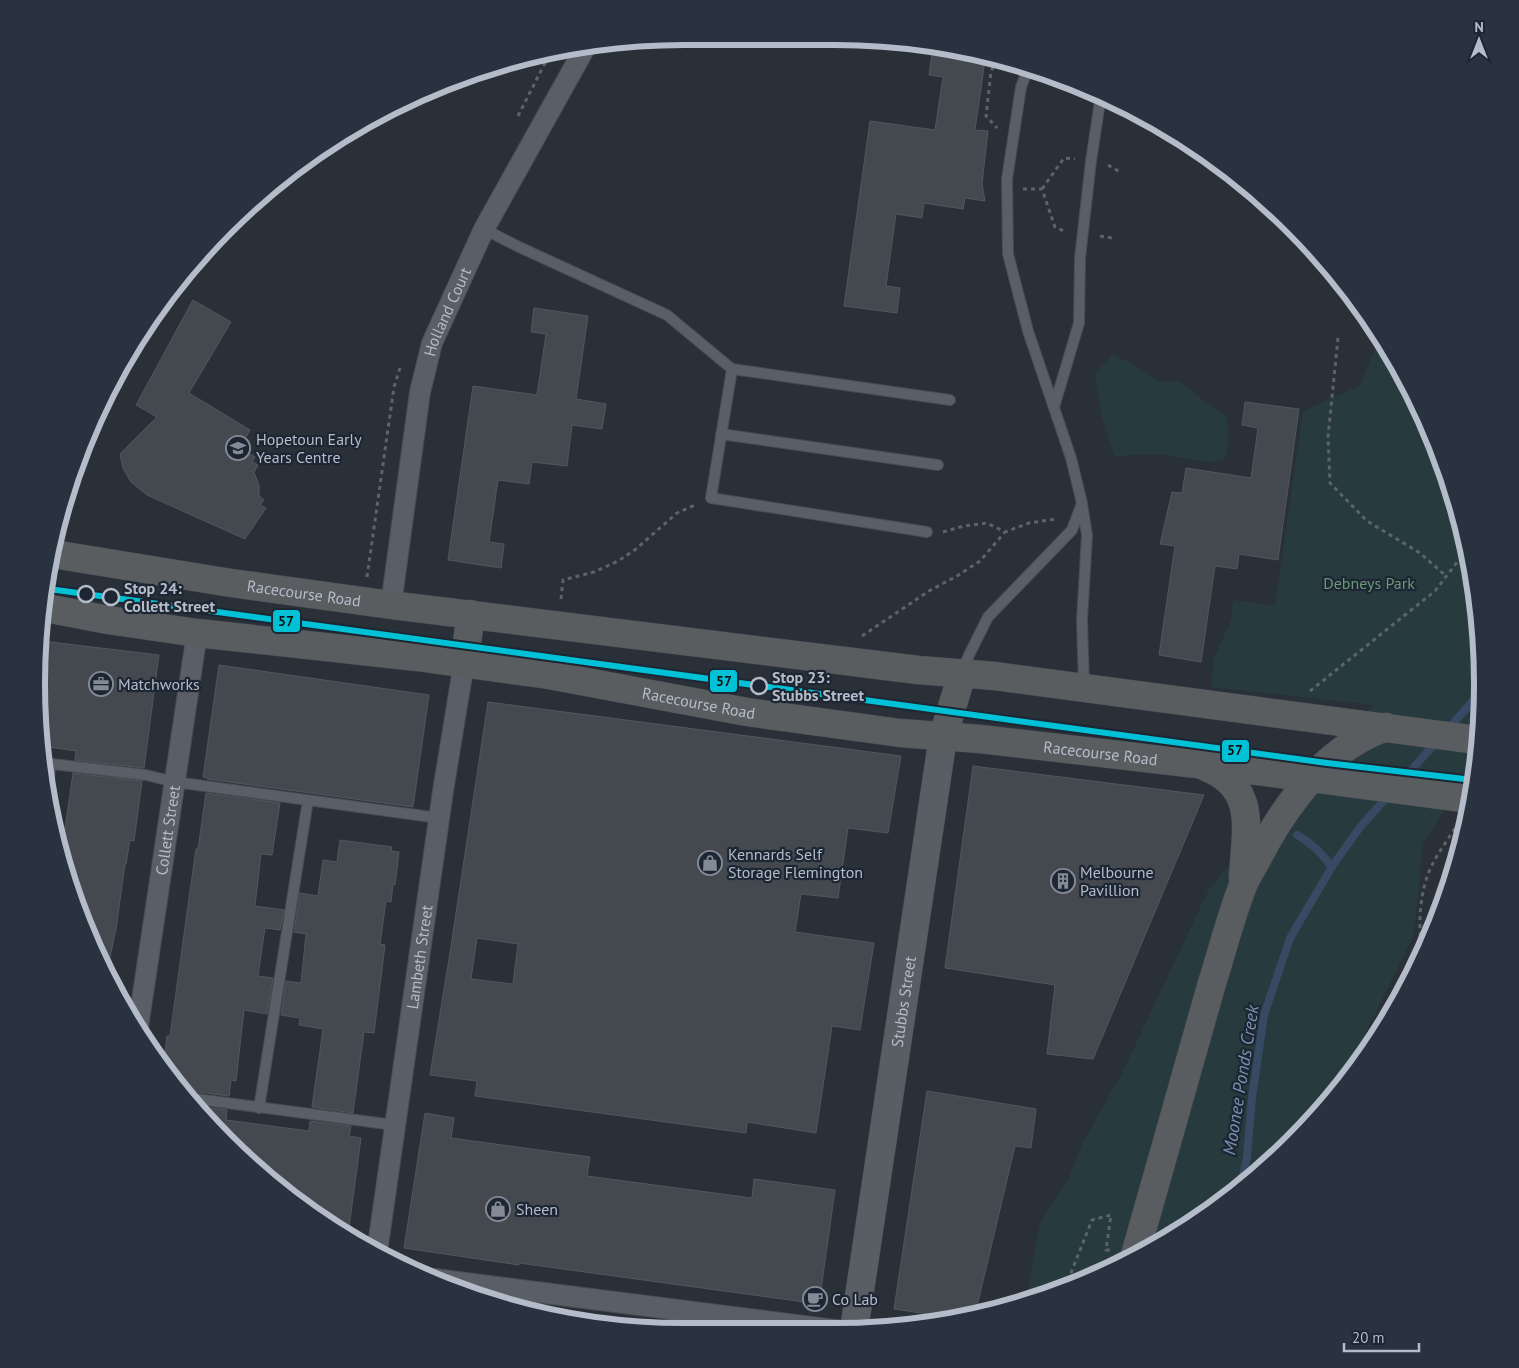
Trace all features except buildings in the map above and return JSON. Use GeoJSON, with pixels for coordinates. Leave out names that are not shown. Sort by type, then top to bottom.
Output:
{"type":"FeatureCollection","features":[{"type":"Feature","properties":{"kind":"highway","name":"Racecourse Road"},"geometry":{"type":"LineString","coordinates":[[58,555],[231,583],[391,605],[918,670],[995,676],[1472,739]]}},
{"type":"Feature","properties":{"kind":"highway","name":"Racecourse Road"},"geometry":{"type":"LineString","coordinates":[[49,609],[108,620],[197,633],[464,663],[549,675],[747,712],[900,733],[980,739],[1321,779],[1462,807]]}},
{"type":"Feature","properties":{"kind":"highway"},"geometry":{"type":"LineString","coordinates":[[464,663],[471,614]]}},
{"type":"Feature","properties":{"kind":"highway","name":"Stubbs Street"},"geometry":{"type":"LineString","coordinates":[[943,736],[962,674]]}},
{"type":"Feature","properties":{"kind":"highway"},"geometry":{"type":"LineString","coordinates":[[1138,1246],[1256,836],[1282,816],[1321,779],[1335,756],[1356,741],[1386,727]]}},
{"type":"Feature","properties":{"kind":"highway"},"geometry":{"type":"LineString","coordinates":[[1199,764],[1220,773],[1236,788],[1243,802],[1246,817],[1256,836]]}},
{"type":"Feature","properties":{"kind":"street","name":"Holland Court"},"geometry":{"type":"LineString","coordinates":[[391,605],[420,392],[432,343],[484,229],[582,53]]}},
{"type":"Feature","properties":{"kind":"street","name":"Collett Street"},"geometry":{"type":"LineString","coordinates":[[139,1017],[197,633]]}},
{"type":"Feature","properties":{"kind":"street","name":"Lambeth Street"},"geometry":{"type":"LineString","coordinates":[[378,1245],[439,818],[464,663]]}},
{"type":"Feature","properties":{"kind":"street","name":"Stubbs Street"},"geometry":{"type":"LineString","coordinates":[[855,1323],[943,736]]}},
{"type":"Feature","properties":{"kind":"street"},"geometry":{"type":"LineString","coordinates":[[481,1289],[522,1299],[763,1323]]}},
{"type":"Feature","properties":{"kind":"lane"},"geometry":{"type":"LineString","coordinates":[[1026,75],[1021,87],[1007,179],[1008,254],[1028,331],[1071,458],[1082,503],[1087,536],[1082,620],[1084,688]]}},
{"type":"Feature","properties":{"kind":"lane"},"geometry":{"type":"LineString","coordinates":[[1054,407],[1079,323],[1080,258],[1100,103]]}},
{"type":"Feature","properties":{"kind":"lane"},"geometry":{"type":"LineString","coordinates":[[484,229],[667,315],[732,369],[950,400]]}},
{"type":"Feature","properties":{"kind":"lane"},"geometry":{"type":"LineString","coordinates":[[732,369],[711,498],[927,532]]}},
{"type":"Feature","properties":{"kind":"lane"},"geometry":{"type":"LineString","coordinates":[[721,434],[938,465]]}},
{"type":"Feature","properties":{"kind":"lane"},"geometry":{"type":"LineString","coordinates":[[962,674],[968,656],[988,617],[1072,530],[1082,503]]}},
{"type":"Feature","properties":{"kind":"lane"},"geometry":{"type":"LineString","coordinates":[[50,764],[146,775],[175,782],[439,818]]}},
{"type":"Feature","properties":{"kind":"lane"},"geometry":{"type":"LineString","coordinates":[[259,1108],[308,800]]}},
{"type":"Feature","properties":{"kind":"lane"},"geometry":{"type":"LineString","coordinates":[[199,1099],[394,1125]]}},
{"type":"Feature","properties":{"kind":"path"},"geometry":{"type":"LineString","coordinates":[[1338,338],[1328,437],[1330,483],[1367,521],[1420,553],[1446,576]]}},
{"type":"Feature","properties":{"kind":"path"},"geometry":{"type":"LineString","coordinates":[[560,602],[562,580],[594,572],[618,561],[642,544],[677,513],[711,498]]}},
{"type":"Feature","properties":{"kind":"path"},"geometry":{"type":"LineString","coordinates":[[855,641],[929,591],[980,561],[1005,532],[1029,523],[1058,519]]}},
{"type":"Feature","properties":{"kind":"path"},"geometry":{"type":"LineString","coordinates":[[927,532],[944,532],[988,522],[1005,532]]}},
{"type":"Feature","properties":{"kind":"path"},"geometry":{"type":"LineString","coordinates":[[1290,714],[1298,701],[1324,678],[1435,591],[1462,558]]}},
{"type":"Feature","properties":{"kind":"path"},"geometry":{"type":"LineString","coordinates":[[1420,939],[1424,884],[1432,864],[1459,821]]}},
{"type":"Feature","properties":{"kind":"path"},"geometry":{"type":"LineString","coordinates":[[1069,1278],[1092,1220],[1111,1215],[1106,1250]]}},
{"type":"Feature","properties":{"kind":"green space","name":"Debneys Park"},"geometry":{"type":"Polygon","coordinates":[[[1376,345],[1408,401],[1440,479],[1462,559],[1469,601],[1473,642],[1474,684],[1473,726],[1469,767],[1468,774],[1423,843],[1414,935],[1355,1055],[1342,1073],[1287,1136],[1224,1191],[1154,1237],[1118,1257],[1080,1274],[1027,1293],[1040,1223],[1069,1177],[1083,1142],[1122,1073],[1209,889],[1373,705],[1211,687],[1214,659],[1231,619],[1233,600],[1275,606],[1303,411],[1360,386],[1376,345]]]}},
{"type":"Feature","properties":{"kind":"green space"},"geometry":{"type":"Polygon","coordinates":[[[1112,355],[1128,361],[1161,382],[1178,381],[1227,418],[1229,441],[1224,460],[1206,461],[1154,454],[1115,457],[1101,414],[1095,374],[1112,355]]]}},
{"type":"Feature","properties":{"kind":"waterway","name":"Moonee Ponds Creek"},"geometry":{"type":"LineString","coordinates":[[1447,730],[1474,700]]}},
{"type":"Feature","properties":{"kind":"waterway","name":"Moonee Ponds Creek"},"geometry":{"type":"LineString","coordinates":[[1400,783],[1437,741]]}},
{"type":"Feature","properties":{"kind":"waterway","name":"Moonee Ponds Creek"},"geometry":{"type":"LineString","coordinates":[[1243,1175],[1264,1015],[1290,938],[1333,865],[1361,826],[1389,795]]}},
{"type":"Feature","properties":{"kind":"waterway"},"geometry":{"type":"LineString","coordinates":[[1297,835],[1316,849],[1332,867]]}},
{"type":"Feature","properties":{"kind":"transit line","name":"57"},"geometry":{"type":"LineString","coordinates":[[52,589],[1327,763],[1467,779]]}},
{"type":"Feature","properties":{"kind":"place","name":"Hopetoun Early Years Centre"},"geometry":{"type":"Point","coordinates":[238,448]}},
{"type":"Feature","properties":{"kind":"place","name":"Stop 24: Collett Street"},"geometry":{"type":"Point","coordinates":[111,597]}},
{"type":"Feature","properties":{"kind":"place","name":"Matchworks"},"geometry":{"type":"Point","coordinates":[101,684]}},
{"type":"Feature","properties":{"kind":"place","name":"Stop 23: Stubbs Street"},"geometry":{"type":"Point","coordinates":[759,686]}},
{"type":"Feature","properties":{"kind":"place","name":"Kennards Self Storage Flemington"},"geometry":{"type":"Point","coordinates":[710,863]}},
{"type":"Feature","properties":{"kind":"place","name":"Melbourne Pavillion"},"geometry":{"type":"Point","coordinates":[1063,881]}},
{"type":"Feature","properties":{"kind":"place","name":"Sheen"},"geometry":{"type":"Point","coordinates":[498,1209]}},
{"type":"Feature","properties":{"kind":"place","name":"Co Lab"},"geometry":{"type":"Point","coordinates":[815,1299]}}]}
